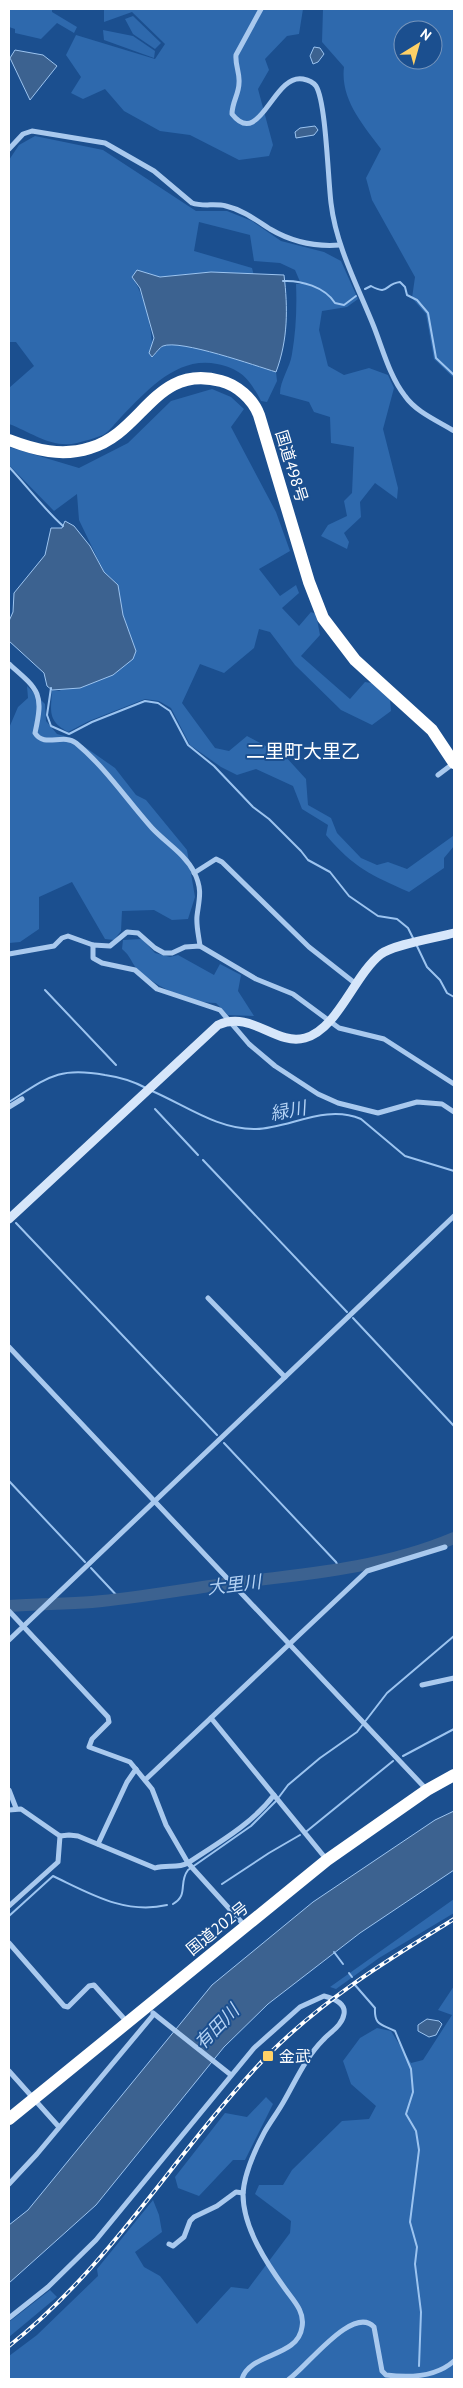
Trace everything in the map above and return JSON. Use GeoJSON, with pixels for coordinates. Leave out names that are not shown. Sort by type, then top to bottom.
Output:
{"type":"FeatureCollection","features":[{"type":"Feature","properties":{"kind":"highway","name":"国道498号"},"geometry":{"type":"LineString","coordinates":[[9,440],[61,453],[90,448],[114,437],[166,388],[179,380],[197,377],[212,378],[228,382],[244,393],[256,406],[309,582],[323,618],[355,660],[432,730],[454,763]]}},
{"type":"Feature","properties":{"kind":"highway","name":"国道202号"},"geometry":{"type":"LineString","coordinates":[[9,2119],[127,2022],[151,2009],[245,1926],[327,1860],[427,1790],[454,1775]]}},
{"type":"Feature","properties":{"kind":"street"},"geometry":{"type":"LineString","coordinates":[[261,9],[236,54],[235,63],[239,85],[232,103],[232,114],[243,123],[251,123],[259,119],[278,91],[290,80],[298,78],[308,80],[316,87],[322,113],[331,205],[340,245],[401,390],[413,405],[454,431]]}},
{"type":"Feature","properties":{"kind":"street"},"geometry":{"type":"LineString","coordinates":[[9,149],[23,134],[32,131],[105,143],[148,166],[192,203],[200,206],[225,205],[250,215],[272,230],[297,242],[320,246],[340,245]]}},
{"type":"Feature","properties":{"kind":"street"},"geometry":{"type":"LineString","coordinates":[[9,664],[36,690],[41,706],[35,733],[38,739],[45,741],[62,738],[74,741],[92,758],[154,830],[185,859],[194,873],[201,898],[197,917],[200,946]]}},
{"type":"Feature","properties":{"kind":"street"},"geometry":{"type":"LineString","coordinates":[[438,776],[454,763]]}},
{"type":"Feature","properties":{"kind":"street"},"geometry":{"type":"LineString","coordinates":[[194,873],[212,861],[222,862],[309,947],[356,984]]}},
{"type":"Feature","properties":{"kind":"street"},"geometry":{"type":"LineString","coordinates":[[9,954],[54,946],[62,938],[68,936],[92,945],[110,946],[127,932],[138,933],[155,948],[164,952],[172,953],[185,947],[200,946],[256,979],[293,994],[339,1028],[384,1039],[454,1084]]}},
{"type":"Feature","properties":{"kind":"street"},"geometry":{"type":"LineString","coordinates":[[9,1219],[209,1032],[228,1020],[250,1022],[285,1037],[298,1039],[315,1034],[330,1020],[356,984],[382,954],[454,933]]}},
{"type":"Feature","properties":{"kind":"street"},"geometry":{"type":"LineString","coordinates":[[92,945],[93,958],[102,963],[135,970],[157,989],[204,1007],[212,1006],[220,1010],[249,1044],[275,1066],[324,1097],[378,1113],[417,1102],[442,1104],[454,1112]]}},
{"type":"Feature","properties":{"kind":"street"},"geometry":{"type":"LineString","coordinates":[[9,1107],[22,1099]]}},
{"type":"Feature","properties":{"kind":"street"},"geometry":{"type":"LineString","coordinates":[[9,1640],[454,1216]]}},
{"type":"Feature","properties":{"kind":"street"},"geometry":{"type":"LineString","coordinates":[[208,1298],[285,1378]]}},
{"type":"Feature","properties":{"kind":"street"},"geometry":{"type":"LineString","coordinates":[[9,1347],[427,1790]]}},
{"type":"Feature","properties":{"kind":"street"},"geometry":{"type":"LineString","coordinates":[[145,1780],[367,1571],[445,1547]]}},
{"type":"Feature","properties":{"kind":"street"},"geometry":{"type":"LineString","coordinates":[[9,1611],[108,1717],[109,1722],[92,1739],[89,1747],[96,1751],[123,1758],[136,1769],[158,1802],[166,1825],[191,1866],[245,1926]]}},
{"type":"Feature","properties":{"kind":"street"},"geometry":{"type":"LineString","coordinates":[[422,1685],[454,1678]]}},
{"type":"Feature","properties":{"kind":"street"},"geometry":{"type":"LineString","coordinates":[[211,1718],[327,1860]]}},
{"type":"Feature","properties":{"kind":"street"},"geometry":{"type":"LineString","coordinates":[[98,1844],[127,1782],[136,1769]]}},
{"type":"Feature","properties":{"kind":"street"},"geometry":{"type":"LineString","coordinates":[[9,1790],[16,1808]]}},
{"type":"Feature","properties":{"kind":"street"},"geometry":{"type":"LineString","coordinates":[[60,1836],[69,1834],[78,1836],[149,1868],[191,1866],[247,1823],[266,1806],[274,1795]]}},
{"type":"Feature","properties":{"kind":"street"},"geometry":{"type":"LineString","coordinates":[[9,1810],[16,1808],[33,1815],[60,1836]]}},
{"type":"Feature","properties":{"kind":"street"},"geometry":{"type":"LineString","coordinates":[[9,1906],[58,1862],[60,1836]]}},
{"type":"Feature","properties":{"kind":"street"},"geometry":{"type":"LineString","coordinates":[[9,1943],[64,2006],[68,2008],[89,1986],[94,1986],[127,2022]]}},
{"type":"Feature","properties":{"kind":"street"},"geometry":{"type":"LineString","coordinates":[[9,2318],[48,2287],[96,2240],[231,2075],[262,2042],[300,2007],[324,1996],[331,1998],[344,2007],[344,2014],[336,2030],[311,2053],[264,2133],[255,2153],[243,2193],[245,2210],[250,2224],[268,2265],[301,2311],[302,2328],[296,2339],[283,2350],[251,2365],[242,2379]]}},
{"type":"Feature","properties":{"kind":"street"},"geometry":{"type":"LineString","coordinates":[[9,2184],[59,2127],[151,2009],[164,2022],[231,2075]]}},
{"type":"Feature","properties":{"kind":"street"},"geometry":{"type":"LineString","coordinates":[[9,2071],[59,2127]]}},
{"type":"Feature","properties":{"kind":"street"},"geometry":{"type":"LineString","coordinates":[[169,2244],[173,2246],[184,2237],[190,2221],[194,2217],[217,2206],[236,2192],[243,2193]]}},
{"type":"Feature","properties":{"kind":"street"},"geometry":{"type":"LineString","coordinates":[[289,2379],[323,2346],[353,2322],[359,2320],[371,2323],[374,2327],[382,2371],[381,2379]]}},
{"type":"Feature","properties":{"kind":"street"},"geometry":{"type":"LineString","coordinates":[[382,2371],[386,2375],[394,2376],[422,2375],[434,2372],[454,2361]]}},
{"type":"Feature","properties":{"kind":"shaded area"},"geometry":{"type":"Polygon","coordinates":[[[9,9],[52,9],[52,12],[77,27],[74,33],[57,23],[41,39],[15,33],[15,29],[9,27],[9,9]]]}},
{"type":"Feature","properties":{"kind":"shaded area"},"geometry":{"type":"Polygon","coordinates":[[[104,9],[303,9],[299,34],[287,36],[265,59],[269,70],[258,89],[273,145],[269,156],[239,160],[190,135],[160,131],[124,111],[105,89],[83,99],[71,93],[81,77],[66,55],[76,35],[155,59],[165,44],[132,12],[104,22],[104,9]]]}},
{"type":"Feature","properties":{"kind":"shaded area"},"geometry":{"type":"Polygon","coordinates":[[[323,9],[454,9],[454,378],[434,359],[426,314],[412,298],[415,277],[372,200],[366,178],[381,149],[360,121],[349,101],[344,79],[344,67],[322,42],[323,9]]]}},
{"type":"Feature","properties":{"kind":"shaded area"},"geometry":{"type":"Polygon","coordinates":[[[133,16],[161,43],[155,49],[133,34],[125,19],[133,16]]]}},
{"type":"Feature","properties":{"kind":"shaded area"},"geometry":{"type":"Polygon","coordinates":[[[103,30],[133,36],[155,51],[154,58],[104,40],[103,30]]]}},
{"type":"Feature","properties":{"kind":"shaded area"},"geometry":{"type":"Polygon","coordinates":[[[35,136],[103,150],[196,211],[227,211],[252,221],[281,241],[324,252],[341,261],[358,299],[347,307],[322,311],[319,330],[328,366],[344,375],[369,368],[388,375],[394,388],[383,429],[398,488],[397,499],[375,483],[360,502],[361,517],[344,533],[349,542],[347,549],[321,536],[328,525],[347,516],[344,501],[352,493],[354,447],[331,443],[330,417],[314,412],[309,402],[280,394],[291,359],[296,319],[296,284],[301,284],[295,270],[280,263],[254,261],[250,235],[199,222],[194,251],[252,268],[254,276],[211,272],[160,277],[132,277],[141,294],[148,315],[152,337],[152,356],[164,346],[186,346],[276,372],[277,381],[267,402],[261,401],[249,381],[239,372],[226,366],[202,363],[189,365],[164,377],[103,435],[77,443],[59,444],[42,439],[9,424],[9,388],[34,366],[16,342],[9,342],[9,160],[19,145],[35,136]]]}},
{"type":"Feature","properties":{"kind":"shaded area"},"geometry":{"type":"Polygon","coordinates":[[[212,389],[231,397],[244,409],[231,427],[276,512],[290,551],[259,569],[280,596],[296,585],[299,593],[282,608],[299,626],[311,612],[316,614],[320,635],[301,656],[350,699],[365,682],[372,683],[390,700],[391,711],[372,725],[341,710],[295,665],[270,632],[259,629],[254,648],[224,673],[200,664],[182,703],[215,748],[229,751],[247,736],[285,756],[306,779],[308,805],[331,818],[337,833],[361,858],[377,865],[388,862],[407,869],[453,836],[454,800],[454,846],[444,858],[444,868],[409,892],[373,875],[345,855],[326,835],[328,825],[302,809],[293,786],[256,769],[237,775],[221,767],[190,745],[171,708],[159,701],[145,699],[89,721],[68,732],[56,724],[53,719],[51,710],[52,690],[59,691],[136,651],[123,615],[118,585],[104,572],[79,520],[77,494],[54,511],[9,465],[9,447],[79,468],[128,443],[171,401],[212,389]]]}},
{"type":"Feature","properties":{"kind":"shaded area"},"geometry":{"type":"Polygon","coordinates":[[[27,686],[45,704],[46,721],[57,734],[72,738],[115,768],[136,795],[146,800],[187,850],[195,897],[188,919],[172,920],[154,910],[122,911],[121,931],[114,940],[105,939],[72,882],[39,897],[39,929],[20,942],[9,943],[9,728],[18,707],[28,698],[27,686]]]}},
{"type":"Feature","properties":{"kind":"shaded area"},"geometry":{"type":"Polygon","coordinates":[[[142,939],[155,953],[170,957],[178,955],[214,975],[220,964],[241,975],[238,991],[254,1016],[228,1015],[216,1003],[195,1000],[174,993],[146,977],[138,970],[122,949],[123,940],[142,939]]]}},
{"type":"Feature","properties":{"kind":"shaded area"},"geometry":{"type":"Polygon","coordinates":[[[454,1899],[454,1913],[379,1958],[336,1989],[330,1987],[454,1899]]]}},
{"type":"Feature","properties":{"kind":"shaded area"},"geometry":{"type":"Polygon","coordinates":[[[454,1986],[454,2379],[9,2379],[9,2356],[37,2335],[98,2276],[97,2269],[153,2200],[159,2215],[162,2232],[135,2252],[144,2267],[160,2276],[197,2324],[231,2287],[248,2289],[290,2233],[291,2221],[255,2194],[259,2185],[283,2185],[292,2170],[342,2121],[369,2119],[376,2106],[351,2084],[343,2061],[360,2038],[377,2028],[391,2031],[411,2063],[423,2060],[452,2015],[438,2010],[454,1986]]]}},
{"type":"Feature","properties":{"kind":"shaded area"},"geometry":{"type":"Polygon","coordinates":[[[266,2097],[273,2104],[245,2160],[233,2160],[199,2196],[178,2188],[175,2177],[225,2113],[247,2117],[266,2097]]]}},
{"type":"Feature","properties":{"kind":"shaded area"},"geometry":{"type":"Polygon","coordinates":[[[50,2290],[57,2297],[9,2337],[9,2322],[50,2290]]]}},
{"type":"Feature","properties":{"kind":"water"},"geometry":{"type":"Polygon","coordinates":[[[314,47],[320,48],[324,54],[318,62],[313,64],[310,56],[314,47]]]}},
{"type":"Feature","properties":{"kind":"water"},"geometry":{"type":"Polygon","coordinates":[[[15,50],[43,55],[57,66],[30,100],[10,58],[15,50]]]}},
{"type":"Feature","properties":{"kind":"water"},"geometry":{"type":"Polygon","coordinates":[[[315,126],[318,130],[314,135],[296,138],[295,132],[300,128],[315,126]]]}},
{"type":"Feature","properties":{"kind":"water"},"geometry":{"type":"Polygon","coordinates":[[[137,270],[160,277],[211,272],[284,275],[286,324],[283,348],[276,372],[185,346],[163,346],[152,357],[149,353],[154,338],[140,288],[132,277],[137,270]]]}},
{"type":"Feature","properties":{"kind":"water"},"geometry":{"type":"Polygon","coordinates":[[[65,521],[74,526],[90,546],[104,572],[118,585],[123,615],[136,651],[133,659],[113,675],[80,688],[52,690],[47,686],[44,673],[9,641],[9,621],[13,612],[14,593],[45,555],[51,528],[62,528],[65,521]]]}},
{"type":"Feature","properties":{"kind":"water","name":"有田川"},"geometry":{"type":"Polygon","coordinates":[[[454,1811],[454,1870],[360,1933],[268,2004],[224,2047],[96,2205],[9,2283],[9,2225],[28,2210],[212,1985],[313,1902],[435,1820],[454,1811]]]}},
{"type":"Feature","properties":{"kind":"water"},"geometry":{"type":"Polygon","coordinates":[[[427,2019],[439,2021],[442,2024],[436,2035],[429,2037],[418,2031],[418,2025],[427,2019]]]}},
{"type":"Feature","properties":{"kind":"waterway"},"geometry":{"type":"LineString","coordinates":[[283,281],[305,283],[319,289],[331,297],[335,303],[344,305],[356,296]]}},
{"type":"Feature","properties":{"kind":"waterway"},"geometry":{"type":"LineString","coordinates":[[365,289],[371,286],[384,290],[400,282],[405,287],[407,295],[417,300],[428,313],[436,358],[454,375]]}},
{"type":"Feature","properties":{"kind":"waterway"},"geometry":{"type":"LineString","coordinates":[[9,467],[63,526]]}},
{"type":"Feature","properties":{"kind":"waterway"},"geometry":{"type":"LineString","coordinates":[[51,688],[47,715],[51,726],[69,734],[92,722],[145,701],[158,703],[170,711],[188,745],[214,766],[308,860],[330,872],[349,896],[378,916],[397,919],[408,928],[414,940]]}},
{"type":"Feature","properties":{"kind":"waterway"},"geometry":{"type":"LineString","coordinates":[[416,944],[427,967],[440,980],[447,993],[454,997]]}},
{"type":"Feature","properties":{"kind":"waterway","name":"緑川"},"geometry":{"type":"LineString","coordinates":[[45,990],[116,1065]]}},
{"type":"Feature","properties":{"kind":"waterway"},"geometry":{"type":"LineString","coordinates":[[9,1102],[33,1086],[64,1073],[89,1073],[115,1077],[131,1081],[146,1088]]}},
{"type":"Feature","properties":{"kind":"waterway","name":"緑川"},"geometry":{"type":"LineString","coordinates":[[152,1091],[202,1116],[242,1128],[269,1128],[321,1115],[348,1115],[361,1119],[405,1156],[454,1171]]}},
{"type":"Feature","properties":{"kind":"waterway"},"geometry":{"type":"LineString","coordinates":[[155,1109],[198,1155]]}},
{"type":"Feature","properties":{"kind":"waterway"},"geometry":{"type":"LineString","coordinates":[[203,1160],[347,1312]]}},
{"type":"Feature","properties":{"kind":"waterway"},"geometry":{"type":"LineString","coordinates":[[16,1223],[217,1435]]}},
{"type":"Feature","properties":{"kind":"waterway"},"geometry":{"type":"LineString","coordinates":[[353,1318],[454,1426]]}},
{"type":"Feature","properties":{"kind":"waterway"},"geometry":{"type":"LineString","coordinates":[[224,1443],[336,1562],[340,1570]]}},
{"type":"Feature","properties":{"kind":"waterway"},"geometry":{"type":"LineString","coordinates":[[9,1481],[85,1562]]}},
{"type":"Feature","properties":{"kind":"waterway","name":"大里川"},"geometry":{"type":"LineString","coordinates":[[9,1606],[110,1600],[316,1573],[400,1556],[454,1538]]}},
{"type":"Feature","properties":{"kind":"waterway"},"geometry":{"type":"LineString","coordinates":[[91,1568],[120,1599]]}},
{"type":"Feature","properties":{"kind":"waterway"},"geometry":{"type":"LineString","coordinates":[[279,1797],[288,1785],[320,1758],[357,1732],[387,1693],[454,1636]]}},
{"type":"Feature","properties":{"kind":"waterway"},"geometry":{"type":"LineString","coordinates":[[403,1756],[454,1729]]}},
{"type":"Feature","properties":{"kind":"waterway"},"geometry":{"type":"LineString","coordinates":[[307,1831],[393,1761]]}},
{"type":"Feature","properties":{"kind":"waterway"},"geometry":{"type":"LineString","coordinates":[[173,1904],[181,1897],[185,1875],[188,1870],[251,1826],[276,1801]]}},
{"type":"Feature","properties":{"kind":"waterway"},"geometry":{"type":"LineString","coordinates":[[222,1884],[300,1835]]}},
{"type":"Feature","properties":{"kind":"waterway"},"geometry":{"type":"LineString","coordinates":[[9,1916],[53,1876],[108,1901],[122,1905],[137,1907],[167,1905]]}},
{"type":"Feature","properties":{"kind":"waterway"},"geometry":{"type":"LineString","coordinates":[[334,1952],[343,1964]]}},
{"type":"Feature","properties":{"kind":"waterway"},"geometry":{"type":"LineString","coordinates":[[349,1973],[352,1977]]}},
{"type":"Feature","properties":{"kind":"waterway"},"geometry":{"type":"LineString","coordinates":[[355,1985],[375,2008],[377,2021],[395,2031],[411,2069],[413,2092],[406,2114],[416,2131],[419,2150],[410,2222],[417,2247],[415,2264],[421,2312],[419,2366]]}},
{"type":"Feature","properties":{"kind":"railway"},"geometry":{"type":"LineString","coordinates":[[9,2346],[46,2314],[80,2279],[112,2243],[235,2091],[268,2055],[312,2016],[357,1981],[454,1919]]}},
{"type":"Feature","properties":{"kind":"place","name":"金武"},"geometry":{"type":"Point","coordinates":[268,2056]}},
{"type":"Feature","properties":{"kind":"district","name":"二里町大里乙"},"geometry":{"type":"Point","coordinates":[303,751]}}]}
